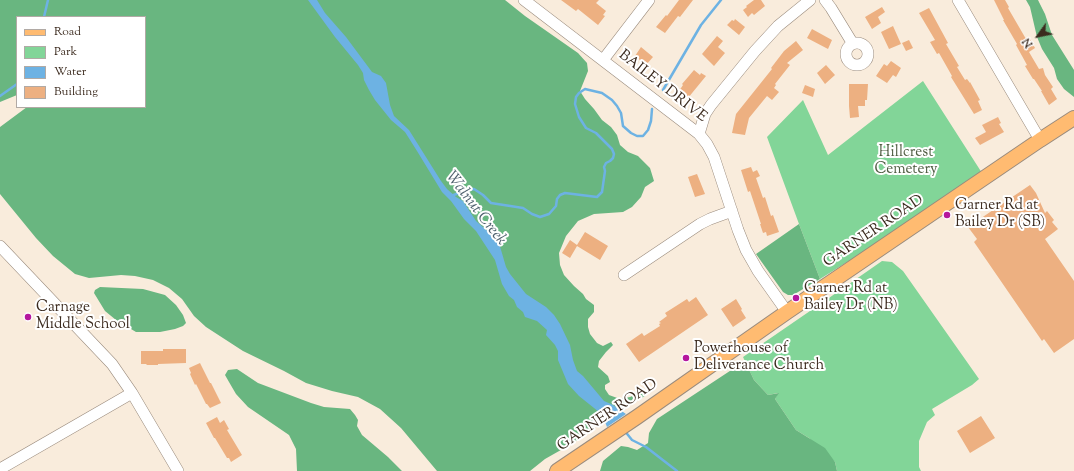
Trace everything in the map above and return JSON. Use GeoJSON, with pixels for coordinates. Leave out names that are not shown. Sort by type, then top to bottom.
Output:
{"type":"FeatureCollection","features":[{"type":"Feature","properties":{"kind":"main road","name":"GARNER ROAD"},"geometry":{"type":"LineString","coordinates":[[557,471],[604,440],[787,312],[1074,118]]}},
{"type":"Feature","properties":{"kind":"street","name":"BAILEY DRIVE"},"geometry":{"type":"LineString","coordinates":[[524,0],[699,134],[707,144],[714,157],[738,230],[749,256],[787,312]]}},
{"type":"Feature","properties":{"kind":"street"},"geometry":{"type":"LineString","coordinates":[[603,60],[649,0]]}},
{"type":"Feature","properties":{"kind":"street"},"geometry":{"type":"LineString","coordinates":[[699,134],[705,114],[711,105],[755,51],[778,26],[810,0]]}},
{"type":"Feature","properties":{"kind":"street"},"geometry":{"type":"LineString","coordinates":[[825,0],[853,44]]}},
{"type":"Feature","properties":{"kind":"street"},"geometry":{"type":"LineString","coordinates":[[958,0],[1040,140]]}},
{"type":"Feature","properties":{"kind":"street"},"geometry":{"type":"LineString","coordinates":[[624,275],[700,224],[732,211]]}},
{"type":"Feature","properties":{"kind":"street"},"geometry":{"type":"LineString","coordinates":[[0,246],[112,364],[132,393],[178,471]]}},
{"type":"Feature","properties":{"kind":"street"},"geometry":{"type":"LineString","coordinates":[[0,469],[132,393]]}},
{"type":"Feature","properties":{"kind":"green space"},"geometry":{"type":"Polygon","coordinates":[[[0,0],[505,0],[578,53],[587,63],[588,71],[580,91],[602,120],[611,127],[617,135],[620,145],[628,152],[638,156],[650,168],[654,181],[645,187],[641,197],[632,207],[623,212],[594,214],[578,221],[566,236],[559,253],[560,265],[564,275],[586,299],[594,305],[594,312],[588,319],[590,334],[597,343],[603,346],[611,342],[613,345],[599,361],[598,367],[608,376],[610,382],[605,385],[605,389],[609,395],[620,399],[639,393],[647,393],[645,396],[626,407],[598,421],[575,442],[545,459],[530,471],[437,471],[401,428],[380,409],[358,397],[306,383],[243,351],[206,327],[194,316],[182,299],[169,288],[153,280],[135,276],[121,275],[89,278],[75,274],[53,256],[36,238],[0,194],[0,127],[26,108],[146,108],[146,16],[16,16],[16,95],[0,102],[0,0]]]}},
{"type":"Feature","properties":{"kind":"green space"},"geometry":{"type":"Polygon","coordinates":[[[1026,0],[1038,0],[1045,14],[1052,35],[1074,70],[1074,97],[1064,89],[1057,79],[1054,68],[1042,49],[1037,37],[1030,7],[1026,0]]]}},
{"type":"Feature","properties":{"kind":"green space","name":"Hillcrest Cemetery"},"geometry":{"type":"Polygon","coordinates":[[[923,81],[982,173],[903,227],[820,279],[767,137],[803,100],[828,155],[923,81]]]}},
{"type":"Feature","properties":{"kind":"green space"},"geometry":{"type":"Polygon","coordinates":[[[799,224],[820,279],[793,295],[788,295],[783,292],[756,254],[799,224]]]}},
{"type":"Feature","properties":{"kind":"green space"},"geometry":{"type":"Polygon","coordinates":[[[882,261],[892,262],[903,271],[979,379],[972,385],[932,409],[935,415],[927,422],[919,441],[919,467],[921,471],[837,471],[835,462],[809,438],[796,430],[775,399],[778,393],[768,395],[754,380],[743,357],[882,261]]]}},
{"type":"Feature","properties":{"kind":"green space"},"geometry":{"type":"Polygon","coordinates":[[[100,287],[143,289],[165,295],[176,305],[183,315],[186,323],[175,329],[160,332],[136,332],[116,320],[105,311],[94,293],[95,290],[100,287]]]}},
{"type":"Feature","properties":{"kind":"green space"},"geometry":{"type":"Polygon","coordinates":[[[745,361],[754,380],[768,395],[779,393],[775,399],[796,430],[825,448],[835,462],[837,471],[600,471],[603,461],[621,446],[637,450],[648,443],[649,433],[657,419],[745,361]]]}},
{"type":"Feature","properties":{"kind":"green space"},"geometry":{"type":"Polygon","coordinates":[[[237,369],[258,383],[311,403],[324,407],[350,409],[358,420],[357,426],[362,435],[402,471],[297,471],[296,449],[289,435],[248,407],[236,394],[225,375],[228,370],[237,369]]]}},
{"type":"Feature","properties":{"kind":"water"},"geometry":{"type":"Polygon","coordinates":[[[308,0],[317,0],[325,13],[346,37],[372,72],[381,76],[386,83],[390,105],[394,116],[409,130],[447,189],[463,201],[476,221],[499,243],[506,267],[510,274],[526,294],[546,307],[560,324],[570,345],[577,371],[604,401],[626,414],[607,427],[599,412],[579,396],[568,384],[558,360],[558,351],[546,335],[547,330],[537,321],[525,317],[523,312],[517,307],[514,300],[509,296],[502,284],[495,260],[476,231],[442,192],[405,132],[391,120],[375,100],[358,65],[308,0]]]}},
{"type":"Feature","properties":{"kind":"building"},"geometry":{"type":"Polygon","coordinates":[[[561,0],[599,0],[596,3],[606,11],[603,15],[605,16],[598,25],[578,9],[576,11],[561,0]]]}},
{"type":"Feature","properties":{"kind":"building"},"geometry":{"type":"Polygon","coordinates":[[[679,0],[693,0],[665,33],[656,27],[666,15],[667,16],[679,0]]]}},
{"type":"Feature","properties":{"kind":"building"},"geometry":{"type":"Polygon","coordinates":[[[754,0],[761,0],[765,6],[754,15],[752,13],[748,17],[743,10],[754,0]]]}},
{"type":"Feature","properties":{"kind":"building"},"geometry":{"type":"Polygon","coordinates":[[[994,0],[1005,0],[1026,39],[1029,37],[1035,48],[1029,52],[1039,69],[1043,68],[1045,75],[1053,87],[1051,89],[1057,99],[1049,105],[1042,91],[1025,66],[1027,65],[994,0]]]}},
{"type":"Feature","properties":{"kind":"building"},"geometry":{"type":"Polygon","coordinates":[[[882,7],[885,12],[878,17],[881,23],[872,29],[865,17],[882,7]]]}},
{"type":"Feature","properties":{"kind":"building"},"geometry":{"type":"Polygon","coordinates":[[[929,8],[948,43],[946,44],[959,66],[957,67],[965,80],[967,79],[970,82],[980,100],[978,101],[982,110],[974,114],[951,77],[952,76],[939,53],[937,54],[930,42],[935,40],[919,13],[929,8]]]}},
{"type":"Feature","properties":{"kind":"building"},"geometry":{"type":"Polygon","coordinates":[[[735,19],[745,27],[739,35],[727,25],[735,19]]]}},
{"type":"Feature","properties":{"kind":"building"},"geometry":{"type":"Polygon","coordinates":[[[893,26],[901,44],[889,49],[881,32],[893,26]]]}},
{"type":"Feature","properties":{"kind":"building"},"geometry":{"type":"Polygon","coordinates":[[[812,29],[832,40],[828,49],[807,38],[812,29]]]}},
{"type":"Feature","properties":{"kind":"building"},"geometry":{"type":"Polygon","coordinates":[[[717,36],[723,41],[718,47],[725,53],[714,66],[702,54],[717,36]]]}},
{"type":"Feature","properties":{"kind":"building"},"geometry":{"type":"Polygon","coordinates":[[[909,40],[913,48],[906,51],[902,43],[909,40]]]}},
{"type":"Feature","properties":{"kind":"building"},"geometry":{"type":"Polygon","coordinates":[[[796,41],[803,50],[787,63],[790,65],[775,84],[776,85],[774,88],[779,92],[772,100],[767,96],[749,118],[745,135],[732,133],[736,114],[772,69],[771,68],[784,51],[796,41]]]}},
{"type":"Feature","properties":{"kind":"building"},"geometry":{"type":"Polygon","coordinates":[[[641,47],[653,57],[646,65],[635,56],[641,47]]]}},
{"type":"Feature","properties":{"kind":"building"},"geometry":{"type":"Polygon","coordinates":[[[891,61],[901,68],[896,77],[893,75],[887,83],[876,76],[884,64],[887,66],[891,61]]]}},
{"type":"Feature","properties":{"kind":"building"},"geometry":{"type":"Polygon","coordinates":[[[826,65],[835,75],[825,84],[817,73],[826,65]]]}},
{"type":"Feature","properties":{"kind":"building"},"geometry":{"type":"Polygon","coordinates":[[[694,70],[700,75],[701,73],[706,76],[688,98],[679,91],[683,85],[682,84],[694,70]]]}},
{"type":"Feature","properties":{"kind":"building"},"geometry":{"type":"Polygon","coordinates":[[[849,84],[868,84],[865,106],[858,106],[859,117],[850,118],[849,84]]]}},
{"type":"Feature","properties":{"kind":"building"},"geometry":{"type":"Polygon","coordinates":[[[805,85],[815,89],[813,97],[802,93],[805,85]]]}},
{"type":"Feature","properties":{"kind":"building"},"geometry":{"type":"Polygon","coordinates":[[[998,117],[1001,123],[999,124],[1004,132],[980,145],[975,138],[986,132],[982,125],[998,117]]]}},
{"type":"Feature","properties":{"kind":"building"},"geometry":{"type":"Polygon","coordinates":[[[751,167],[753,172],[757,170],[760,176],[756,178],[763,198],[765,197],[771,216],[773,215],[779,232],[767,236],[766,232],[763,233],[750,191],[748,192],[741,170],[751,167]]]}},
{"type":"Feature","properties":{"kind":"building"},"geometry":{"type":"Polygon","coordinates":[[[697,174],[705,194],[695,197],[688,177],[697,174]]]}},
{"type":"Feature","properties":{"kind":"building"},"geometry":{"type":"Polygon","coordinates":[[[1030,185],[1036,193],[1045,213],[1047,211],[1054,220],[1052,222],[1058,229],[1045,239],[1074,281],[1074,339],[1054,353],[1044,339],[1042,341],[974,242],[977,239],[968,227],[1030,185]]]}},
{"type":"Feature","properties":{"kind":"building"},"geometry":{"type":"Polygon","coordinates":[[[585,232],[608,246],[600,260],[577,246],[570,258],[562,253],[570,240],[577,245],[585,232]]]}},
{"type":"Feature","properties":{"kind":"building"},"geometry":{"type":"Polygon","coordinates":[[[696,297],[708,315],[639,362],[626,344],[642,333],[644,336],[660,326],[659,324],[661,323],[659,322],[667,316],[665,313],[687,299],[689,302],[696,297]]]}},
{"type":"Feature","properties":{"kind":"building"},"geometry":{"type":"Polygon","coordinates":[[[736,299],[746,318],[733,327],[721,309],[736,299]]]}},
{"type":"Feature","properties":{"kind":"building"},"geometry":{"type":"Polygon","coordinates":[[[163,349],[186,349],[186,363],[158,365],[141,364],[141,351],[163,351],[163,349]]]}},
{"type":"Feature","properties":{"kind":"building"},"geometry":{"type":"Polygon","coordinates":[[[200,363],[221,403],[210,408],[206,404],[190,374],[189,368],[200,363]]]}},
{"type":"Feature","properties":{"kind":"building"},"geometry":{"type":"Polygon","coordinates":[[[981,416],[995,438],[970,453],[957,431],[981,416]]]}},
{"type":"Feature","properties":{"kind":"building"},"geometry":{"type":"Polygon","coordinates":[[[217,417],[220,423],[224,420],[229,429],[227,430],[242,455],[231,462],[214,438],[206,423],[217,417]]]}},
{"type":"Feature","properties":{"kind":"waterway"},"geometry":{"type":"LineString","coordinates":[[44,16],[48,0]]}},
{"type":"Feature","properties":{"kind":"waterway"},"geometry":{"type":"LineString","coordinates":[[663,90],[701,25],[721,0]]}},
{"type":"Feature","properties":{"kind":"waterway"},"geometry":{"type":"LineString","coordinates":[[0,96],[16,85]]}},
{"type":"Feature","properties":{"kind":"waterway"},"geometry":{"type":"LineString","coordinates":[[451,196],[474,189],[491,203],[523,208],[540,217],[549,214],[556,206],[557,199],[560,195],[565,193],[597,197],[602,192],[605,171],[604,167],[606,163],[613,158],[614,154],[612,149],[596,133],[586,128],[579,117],[575,104],[576,97],[585,89],[602,93],[612,100],[617,106],[621,113],[623,126],[637,136],[643,136],[648,130],[651,121],[652,109]]}},
{"type":"Feature","properties":{"kind":"waterway","name":"Walnut Creek"},"geometry":{"type":"LineString","coordinates":[[624,430],[632,440],[646,447],[677,471]]}},
{"type":"Feature","properties":{"kind":"place","name":"Garner Rd at Bailey Dr (SB)"},"geometry":{"type":"Point","coordinates":[947,215]}},
{"type":"Feature","properties":{"kind":"place","name":"Garner Rd at Bailey Dr (NB)"},"geometry":{"type":"Point","coordinates":[796,298]}},
{"type":"Feature","properties":{"kind":"place","name":"Carnage Middle School"},"geometry":{"type":"Point","coordinates":[28,317]}},
{"type":"Feature","properties":{"kind":"place","name":"Powerhouse of Deliverance Church"},"geometry":{"type":"Point","coordinates":[686,358]}}]}
